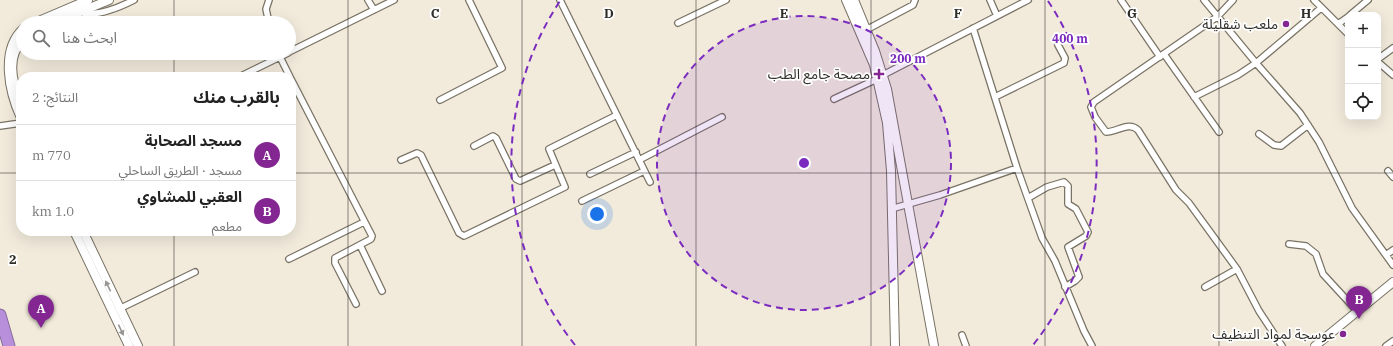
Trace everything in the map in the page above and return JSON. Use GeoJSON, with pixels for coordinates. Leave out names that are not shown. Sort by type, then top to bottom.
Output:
{"type":"FeatureCollection","features":[{"type":"Feature","properties":{"kind":"highway"},"geometry":{"type":"LineString","coordinates":[[0,315],[9,346]]}},
{"type":"Feature","properties":{"kind":"street"},"geometry":{"type":"LineString","coordinates":[[50,16],[88,0]]}},
{"type":"Feature","properties":{"kind":"street"},"geometry":{"type":"LineString","coordinates":[[70,16],[108,0]]}},
{"type":"Feature","properties":{"kind":"street"},"geometry":{"type":"LineString","coordinates":[[79,12],[92,14],[119,7],[134,0]]}},
{"type":"Feature","properties":{"kind":"street"},"geometry":{"type":"LineString","coordinates":[[268,16],[266,9],[269,0]]}},
{"type":"Feature","properties":{"kind":"street"},"geometry":{"type":"LineString","coordinates":[[368,0],[374,10]]}},
{"type":"Feature","properties":{"kind":"street"},"geometry":{"type":"LineString","coordinates":[[296,48],[394,0]]}},
{"type":"Feature","properties":{"kind":"street"},"geometry":{"type":"LineString","coordinates":[[440,100],[502,68],[469,0]]}},
{"type":"Feature","properties":{"kind":"street"},"geometry":{"type":"LineString","coordinates":[[560,0],[650,182]]}},
{"type":"Feature","properties":{"kind":"street"},"geometry":{"type":"LineString","coordinates":[[678,23],[726,0]]}},
{"type":"Feature","properties":{"kind":"street"},"geometry":{"type":"LineString","coordinates":[[846,0],[880,77]]}},
{"type":"Feature","properties":{"kind":"street"},"geometry":{"type":"LineString","coordinates":[[854,0],[866,30],[880,77],[887,123],[908,204],[934,346]]}},
{"type":"Feature","properties":{"kind":"street"},"geometry":{"type":"LineString","coordinates":[[866,30],[913,5],[916,0]]}},
{"type":"Feature","properties":{"kind":"street"},"geometry":{"type":"LineString","coordinates":[[990,0],[997,16]]}},
{"type":"Feature","properties":{"kind":"street"},"geometry":{"type":"LineString","coordinates":[[834,99],[880,77],[1028,0]]}},
{"type":"Feature","properties":{"kind":"street"},"geometry":{"type":"LineString","coordinates":[[1122,0],[1219,132]]}},
{"type":"Feature","properties":{"kind":"street"},"geometry":{"type":"LineString","coordinates":[[1204,0],[1308,125],[1319,142],[1352,208],[1393,265]]}},
{"type":"Feature","properties":{"kind":"street"},"geometry":{"type":"LineString","coordinates":[[1233,0],[1217,17],[1094,102],[1091,107],[1092,112],[1106,132],[1129,126],[1135,127],[1138,130],[1176,190],[1189,203],[1237,269],[1259,311],[1282,346]]}},
{"type":"Feature","properties":{"kind":"street"},"geometry":{"type":"LineString","coordinates":[[1314,0],[1345,31]]}},
{"type":"Feature","properties":{"kind":"street"},"geometry":{"type":"LineString","coordinates":[[1354,12],[1368,0]]}},
{"type":"Feature","properties":{"kind":"street"},"geometry":{"type":"LineString","coordinates":[[1194,97],[1238,75],[1256,64],[1321,8]]}},
{"type":"Feature","properties":{"kind":"street"},"geometry":{"type":"LineString","coordinates":[[1338,24],[1345,19]]}},
{"type":"Feature","properties":{"kind":"street"},"geometry":{"type":"LineString","coordinates":[[973,28],[1017,168],[1042,238],[1092,346]]}},
{"type":"Feature","properties":{"kind":"street"},"geometry":{"type":"LineString","coordinates":[[16,35],[8,45],[4,70],[7,86],[16,107]]}},
{"type":"Feature","properties":{"kind":"street"},"geometry":{"type":"LineString","coordinates":[[994,97],[1064,63],[1065,58],[1058,45]]}},
{"type":"Feature","properties":{"kind":"street"},"geometry":{"type":"LineString","coordinates":[[1381,58],[1393,48]]}},
{"type":"Feature","properties":{"kind":"street"},"geometry":{"type":"LineString","coordinates":[[16,51],[12,72],[16,85]]}},
{"type":"Feature","properties":{"kind":"street"},"geometry":{"type":"LineString","coordinates":[[249,72],[272,60]]}},
{"type":"Feature","properties":{"kind":"street"},"geometry":{"type":"LineString","coordinates":[[286,60],[289,72]]}},
{"type":"Feature","properties":{"kind":"street"},"geometry":{"type":"LineString","coordinates":[[1381,63],[1393,75]]}},
{"type":"Feature","properties":{"kind":"street"},"geometry":{"type":"LineString","coordinates":[[296,88],[372,239],[336,257],[334,261],[356,304]]}},
{"type":"Feature","properties":{"kind":"street"},"geometry":{"type":"LineString","coordinates":[[401,160],[417,153],[421,155],[459,233],[464,236],[565,187],[548,150],[550,147],[618,115]]}},
{"type":"Feature","properties":{"kind":"street"},"geometry":{"type":"LineString","coordinates":[[639,160],[722,117]]}},
{"type":"Feature","properties":{"kind":"street"},"geometry":{"type":"LineString","coordinates":[[0,126],[16,124]]}},
{"type":"Feature","properties":{"kind":"street"},"geometry":{"type":"LineString","coordinates":[[1259,134],[1274,145],[1281,146],[1308,125]]}},
{"type":"Feature","properties":{"kind":"street"},"geometry":{"type":"LineString","coordinates":[[474,146],[493,136],[496,138],[516,179],[520,181],[555,165]]}},
{"type":"Feature","properties":{"kind":"street"},"geometry":{"type":"LineString","coordinates":[[590,174],[636,152]]}},
{"type":"Feature","properties":{"kind":"street"},"geometry":{"type":"LineString","coordinates":[[895,152],[891,209],[895,346]]}},
{"type":"Feature","properties":{"kind":"street"},"geometry":{"type":"LineString","coordinates":[[891,209],[1017,168]]}},
{"type":"Feature","properties":{"kind":"street"},"geometry":{"type":"LineString","coordinates":[[582,201],[644,171]]}},
{"type":"Feature","properties":{"kind":"street"},"geometry":{"type":"LineString","coordinates":[[1388,171],[1393,177]]}},
{"type":"Feature","properties":{"kind":"street"},"geometry":{"type":"LineString","coordinates":[[1028,198],[1047,187],[1064,182],[1068,186],[1068,204],[1076,209],[1086,226],[1088,232],[1086,236],[1068,247],[1078,277],[1075,281],[1065,287]]}},
{"type":"Feature","properties":{"kind":"street"},"geometry":{"type":"LineString","coordinates":[[290,259],[364,222]]}},
{"type":"Feature","properties":{"kind":"street"},"geometry":{"type":"LineString","coordinates":[[76,236],[129,346]]}},
{"type":"Feature","properties":{"kind":"street"},"geometry":{"type":"LineString","coordinates":[[85,236],[138,346]]}},
{"type":"Feature","properties":{"kind":"street"},"geometry":{"type":"LineString","coordinates":[[1289,244],[1306,246],[1316,254],[1323,274],[1358,311]]}},
{"type":"Feature","properties":{"kind":"street"},"geometry":{"type":"LineString","coordinates":[[360,245],[382,291]]}},
{"type":"Feature","properties":{"kind":"street"},"geometry":{"type":"LineString","coordinates":[[1386,255],[1393,250]]}},
{"type":"Feature","properties":{"kind":"street"},"geometry":{"type":"LineString","coordinates":[[1205,287],[1237,269]]}},
{"type":"Feature","properties":{"kind":"street"},"geometry":{"type":"LineString","coordinates":[[119,309],[195,272]]}},
{"type":"Feature","properties":{"kind":"street"},"geometry":{"type":"LineString","coordinates":[[1315,346],[1393,282]]}},
{"type":"Feature","properties":{"kind":"street"},"geometry":{"type":"LineString","coordinates":[[962,335],[966,346]]}},
{"type":"Feature","properties":{"kind":"street"},"geometry":{"type":"LineString","coordinates":[[1386,346],[1393,341]]}},
{"type":"Feature","properties":{"kind":"place","name":"ملعب شقليلة"},"geometry":{"type":"Point","coordinates":[1286,24]}},
{"type":"Feature","properties":{"kind":"place","name":"مصحة جامع الطب"},"geometry":{"type":"Point","coordinates":[879,74]}},
{"type":"Feature","properties":{"kind":"place","name":"العقبي للمشاوي"},"geometry":{"type":"Point","coordinates":[1359,319]}},
{"type":"Feature","properties":{"kind":"place","name":"مسجد الصحابة"},"geometry":{"type":"Point","coordinates":[41,328]}},
{"type":"Feature","properties":{"kind":"place","name":"عوسجة لمواد التنظيف"},"geometry":{"type":"Point","coordinates":[1343,334]}}]}
